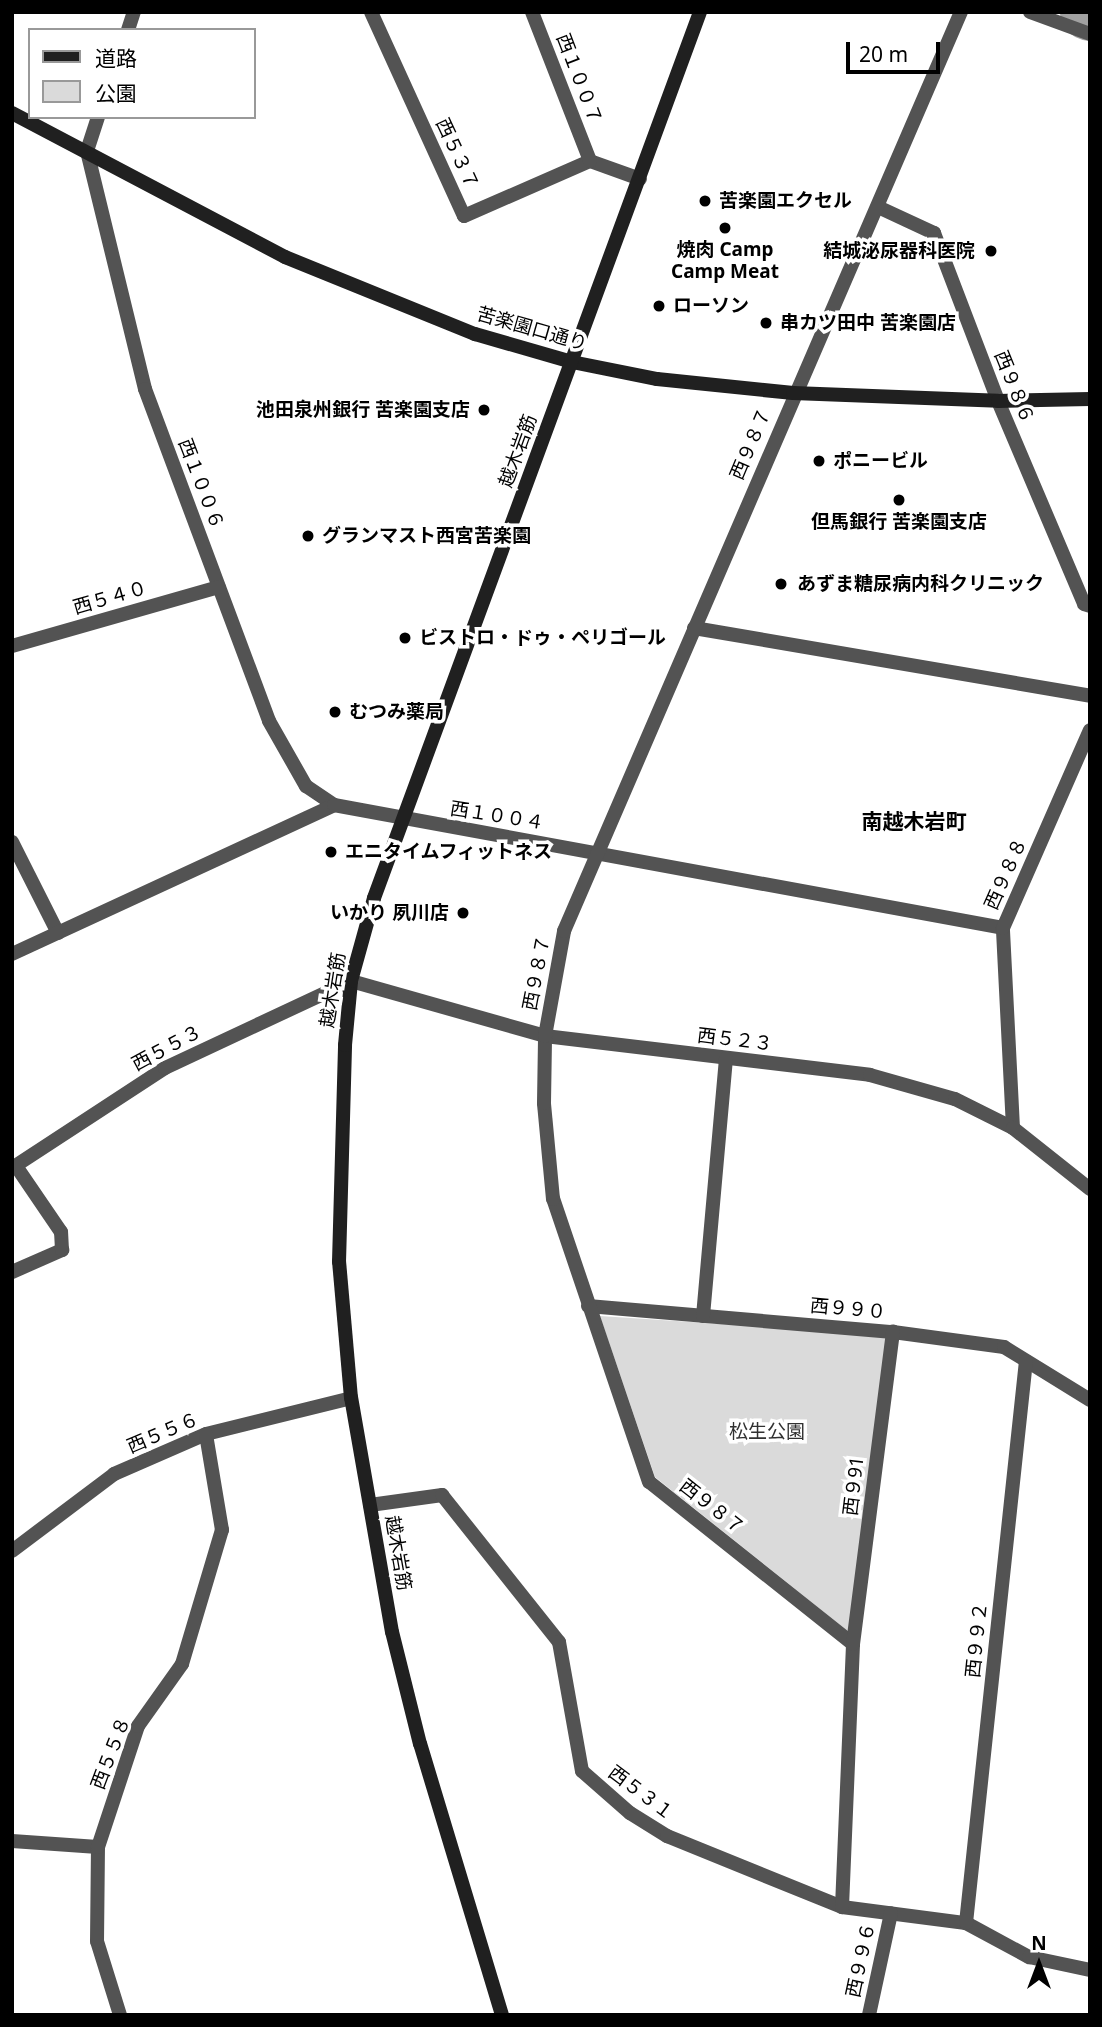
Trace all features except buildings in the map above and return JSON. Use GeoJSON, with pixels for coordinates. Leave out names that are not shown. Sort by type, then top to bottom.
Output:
{"type":"FeatureCollection","features":[{"type":"Feature","properties":{"kind":"street","name":"西５３７"},"geometry":{"type":"LineString","coordinates":[[371,12],[464,216],[590,161]]}},
{"type":"Feature","properties":{"kind":"street","name":"西１００７"},"geometry":{"type":"LineString","coordinates":[[532,12],[590,161]]}},
{"type":"Feature","properties":{"kind":"street","name":"越木岩筋"},"geometry":{"type":"LineString","coordinates":[[502,2015],[417,1732],[392,1632],[351,1398],[342,1321],[339,1222],[341,1102],[351,981],[401,821],[700,12]]}},
{"type":"Feature","properties":{"kind":"street","name":"西９８７"},"geometry":{"type":"LineString","coordinates":[[853,1644],[649,1482],[553,1199],[544,1102],[545,1036],[565,930],[597,851],[793,393],[878,207],[961,12]]}},
{"type":"Feature","properties":{"kind":"street"},"geometry":{"type":"LineString","coordinates":[[1030,12],[1090,34]]}},
{"type":"Feature","properties":{"kind":"street","name":"苦楽園口通り"},"geometry":{"type":"LineString","coordinates":[[12,113],[320,272],[475,334],[572,362],[657,379],[793,393],[998,401],[1090,399]]}},
{"type":"Feature","properties":{"kind":"street"},"geometry":{"type":"LineString","coordinates":[[87,151],[97,119]]}},
{"type":"Feature","properties":{"kind":"street","name":"西１００６"},"geometry":{"type":"LineString","coordinates":[[87,151],[145,389],[269,721],[306,786],[334,805]]}},
{"type":"Feature","properties":{"kind":"street"},"geometry":{"type":"LineString","coordinates":[[590,161],[640,179]]}},
{"type":"Feature","properties":{"kind":"street","name":"西９８６"},"geometry":{"type":"LineString","coordinates":[[878,207],[934,233],[998,401],[1084,604],[1090,606]]}},
{"type":"Feature","properties":{"kind":"street","name":"西５４０"},"geometry":{"type":"LineString","coordinates":[[12,646],[219,587]]}},
{"type":"Feature","properties":{"kind":"street"},"geometry":{"type":"LineString","coordinates":[[694,628],[1090,696]]}},
{"type":"Feature","properties":{"kind":"street","name":"西９８８"},"geometry":{"type":"LineString","coordinates":[[1013,1128],[1003,928],[1090,730]]}},
{"type":"Feature","properties":{"kind":"street"},"geometry":{"type":"LineString","coordinates":[[12,954],[334,805]]}},
{"type":"Feature","properties":{"kind":"street","name":"西１００４"},"geometry":{"type":"LineString","coordinates":[[334,805],[401,821],[597,851],[1003,928]]}},
{"type":"Feature","properties":{"kind":"street"},"geometry":{"type":"LineString","coordinates":[[12,842],[58,933]]}},
{"type":"Feature","properties":{"kind":"street","name":"西５２３"},"geometry":{"type":"LineString","coordinates":[[351,981],[545,1036],[870,1075],[955,1099],[1013,1128],[1090,1189]]}},
{"type":"Feature","properties":{"kind":"street","name":"西５５３"},"geometry":{"type":"LineString","coordinates":[[14,1167],[165,1068],[351,981]]}},
{"type":"Feature","properties":{"kind":"street"},"geometry":{"type":"LineString","coordinates":[[704,1316],[726,1058]]}},
{"type":"Feature","properties":{"kind":"street"},"geometry":{"type":"LineString","coordinates":[[12,1272],[62,1250],[61,1232],[14,1167]]}},
{"type":"Feature","properties":{"kind":"street","name":"西９９０"},"geometry":{"type":"LineString","coordinates":[[588,1306],[893,1332],[1004,1347],[1090,1400]]}},
{"type":"Feature","properties":{"kind":"street","name":"西９91"},"geometry":{"type":"LineString","coordinates":[[853,1644],[893,1332]]}},
{"type":"Feature","properties":{"kind":"street","name":"西９９２"},"geometry":{"type":"LineString","coordinates":[[966,1923],[1026,1361]]}},
{"type":"Feature","properties":{"kind":"street","name":"西５５６"},"geometry":{"type":"LineString","coordinates":[[12,1551],[114,1474],[206,1434],[351,1398]]}},
{"type":"Feature","properties":{"kind":"street","name":"西５５８"},"geometry":{"type":"LineString","coordinates":[[120,2015],[97,1941],[98,1847],[138,1727],[182,1664],[222,1530],[206,1434]]}},
{"type":"Feature","properties":{"kind":"street","name":"西５３１"},"geometry":{"type":"LineString","coordinates":[[370,1505],[442,1495],[559,1642],[582,1772],[630,1813],[667,1836],[842,1907],[966,1923],[1028,1957],[1090,1970]]}},
{"type":"Feature","properties":{"kind":"street"},"geometry":{"type":"LineString","coordinates":[[842,1907],[853,1644]]}},
{"type":"Feature","properties":{"kind":"street"},"geometry":{"type":"LineString","coordinates":[[12,1841],[98,1847]]}},
{"type":"Feature","properties":{"kind":"street","name":"西９９６"},"geometry":{"type":"LineString","coordinates":[[869,2015],[891,1913]]}},
{"type":"Feature","properties":{"kind":"green space","name":"松生公園"},"geometry":{"type":"Polygon","coordinates":[[[600,1316],[889,1335],[849,1632],[655,1477],[600,1316]]]}},
{"type":"Feature","properties":{"kind":"place","name":"苦楽園エクセル"},"geometry":{"type":"Point","coordinates":[705,201]}},
{"type":"Feature","properties":{"kind":"place","name":"焼肉 Camp Camp Meat"},"geometry":{"type":"Point","coordinates":[725,228]}},
{"type":"Feature","properties":{"kind":"place","name":"結城泌尿器科医院"},"geometry":{"type":"Point","coordinates":[991,251]}},
{"type":"Feature","properties":{"kind":"place","name":"ローソン"},"geometry":{"type":"Point","coordinates":[659,306]}},
{"type":"Feature","properties":{"kind":"place","name":"串カツ田中 苦楽園店"},"geometry":{"type":"Point","coordinates":[766,323]}},
{"type":"Feature","properties":{"kind":"place","name":"池田泉州銀行 苦楽園支店"},"geometry":{"type":"Point","coordinates":[484,410]}},
{"type":"Feature","properties":{"kind":"place","name":"ポニービル"},"geometry":{"type":"Point","coordinates":[819,461]}},
{"type":"Feature","properties":{"kind":"place","name":"但馬銀行 苦楽園支店"},"geometry":{"type":"Point","coordinates":[899,500]}},
{"type":"Feature","properties":{"kind":"place","name":"グランマスト西宮苦楽園"},"geometry":{"type":"Point","coordinates":[308,536]}},
{"type":"Feature","properties":{"kind":"place","name":"あずま糖尿病内科クリニック"},"geometry":{"type":"Point","coordinates":[781,584]}},
{"type":"Feature","properties":{"kind":"place","name":"ビストロ・ドゥ・ペリゴール"},"geometry":{"type":"Point","coordinates":[405,638]}},
{"type":"Feature","properties":{"kind":"place","name":"むつみ薬局"},"geometry":{"type":"Point","coordinates":[335,712]}},
{"type":"Feature","properties":{"kind":"place","name":"エニタイムフィットネス"},"geometry":{"type":"Point","coordinates":[331,852]}},
{"type":"Feature","properties":{"kind":"place","name":"いかり 夙川店"},"geometry":{"type":"Point","coordinates":[463,913]}},
{"type":"Feature","properties":{"kind":"district","name":"南越木岩町"},"geometry":{"type":"Point","coordinates":[914,821]}}]}
